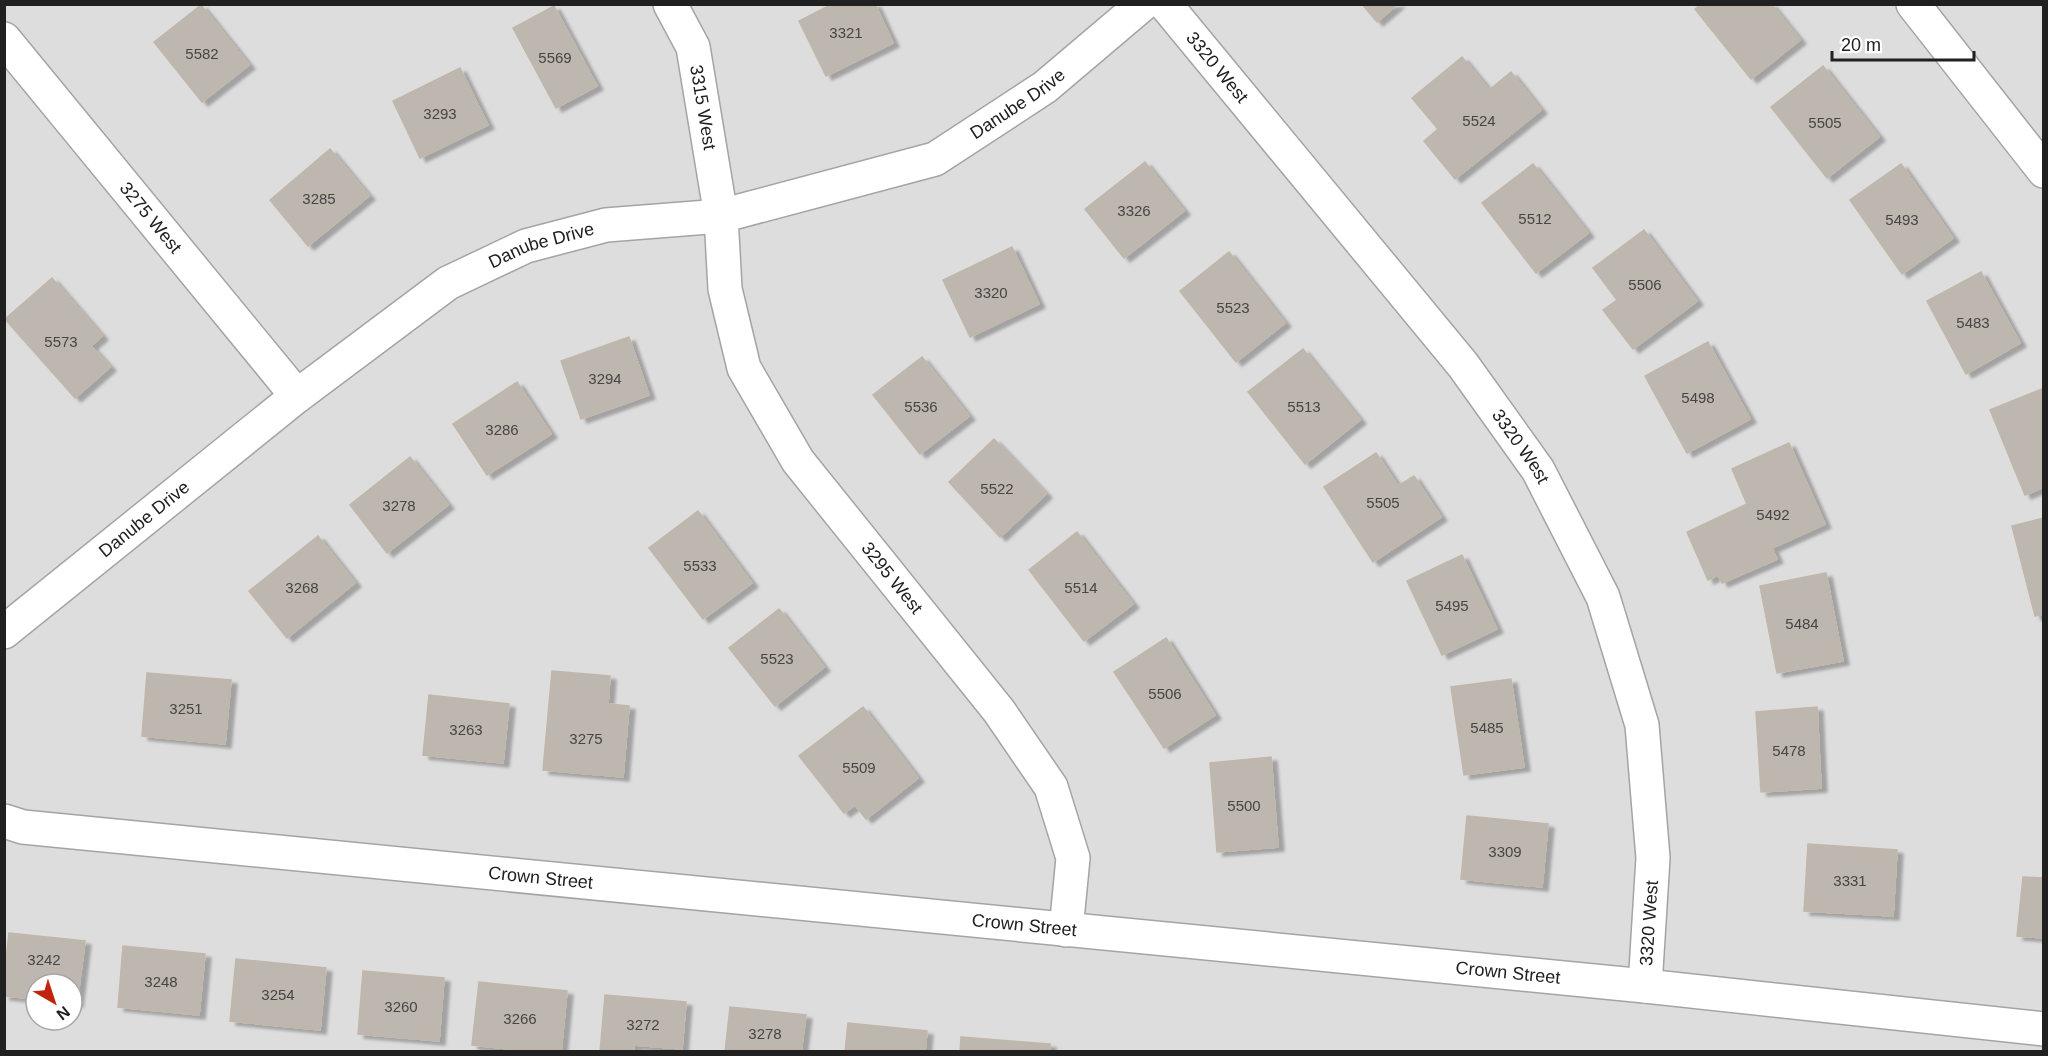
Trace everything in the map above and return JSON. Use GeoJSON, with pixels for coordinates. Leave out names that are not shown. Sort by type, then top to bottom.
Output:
{"type":"FeatureCollection","features":[{"type":"Feature","properties":{"kind":"street","name":"3315 West"},"geometry":{"type":"LineString","coordinates":[[670,4],[693,47],[721,216]]}},
{"type":"Feature","properties":{"kind":"street","name":"Danube Drive"},"geometry":{"type":"LineString","coordinates":[[4,632],[297,396],[448,283],[526,246],[606,225],[721,216],[935,159],[1045,87],[1143,4]]}},
{"type":"Feature","properties":{"kind":"street","name":"3320 West"},"geometry":{"type":"LineString","coordinates":[[1165,4],[1463,365],[1538,470],[1603,597],[1642,725],[1653,858],[1645,986]]}},
{"type":"Feature","properties":{"kind":"street"},"geometry":{"type":"LineString","coordinates":[[1913,4],[2043,171]]}},
{"type":"Feature","properties":{"kind":"street","name":"3275 West"},"geometry":{"type":"LineString","coordinates":[[4,39],[297,396]]}},
{"type":"Feature","properties":{"kind":"street","name":"3295 West"},"geometry":{"type":"LineString","coordinates":[[721,216],[726,289],[744,368],[798,461],[999,711],[1051,787],[1073,858],[1066,930]]}},
{"type":"Feature","properties":{"kind":"street","name":"Crown Street"},"geometry":{"type":"LineString","coordinates":[[4,821],[23,827],[1645,986],[2043,1029]]}},
{"type":"Feature","properties":{"kind":"shaded area"},"geometry":{"type":"Polygon","coordinates":[[[5,5],[2043,5],[2043,1051],[5,1052],[5,5]]]}},
{"type":"Feature","properties":{"kind":"building"},"geometry":{"type":"Polygon","coordinates":[[[832,4],[875,4],[893,43],[826,76],[799,21],[832,4]]]}},
{"type":"Feature","properties":{"kind":"building"},"geometry":{"type":"Polygon","coordinates":[[[1362,4],[1398,4],[1377,22],[1362,4]]]}},
{"type":"Feature","properties":{"kind":"building"},"geometry":{"type":"Polygon","coordinates":[[[1701,4],[1771,4],[1800,40],[1751,79],[1695,9],[1701,4]]]}},
{"type":"Feature","properties":{"kind":"building"},"geometry":{"type":"Polygon","coordinates":[[[201,5],[249,65],[202,102],[154,42],[201,5]]]}},
{"type":"Feature","properties":{"kind":"building"},"geometry":{"type":"Polygon","coordinates":[[[554,6],[597,86],[556,108],[513,28],[554,6]]]}},
{"type":"Feature","properties":{"kind":"building"},"geometry":{"type":"Polygon","coordinates":[[[1462,57],[1489,90],[1511,72],[1541,110],[1455,179],[1424,141],[1438,129],[1412,98],[1462,57]]]}},
{"type":"Feature","properties":{"kind":"building"},"geometry":{"type":"Polygon","coordinates":[[[1823,66],[1879,137],[1827,178],[1771,107],[1823,66]]]}},
{"type":"Feature","properties":{"kind":"building"},"geometry":{"type":"Polygon","coordinates":[[[460,68],[488,125],[420,158],[393,101],[460,68]]]}},
{"type":"Feature","properties":{"kind":"building"},"geometry":{"type":"Polygon","coordinates":[[[330,149],[369,196],[308,246],[270,200],[330,149]]]}},
{"type":"Feature","properties":{"kind":"building"},"geometry":{"type":"Polygon","coordinates":[[[1145,162],[1184,211],[1124,258],[1085,209],[1145,162]]]}},
{"type":"Feature","properties":{"kind":"building"},"geometry":{"type":"Polygon","coordinates":[[[1533,164],[1588,233],[1536,273],[1482,203],[1533,164]]]}},
{"type":"Feature","properties":{"kind":"building"},"geometry":{"type":"Polygon","coordinates":[[[1901,164],[1953,238],[1902,274],[1850,200],[1901,164]]]}},
{"type":"Feature","properties":{"kind":"building"},"geometry":{"type":"Polygon","coordinates":[[[1644,230],[1697,301],[1633,349],[1603,310],[1617,300],[1593,268],[1644,230]]]}},
{"type":"Feature","properties":{"kind":"building"},"geometry":{"type":"Polygon","coordinates":[[[1012,247],[1039,304],[970,337],[943,280],[1012,247]]]}},
{"type":"Feature","properties":{"kind":"building"},"geometry":{"type":"Polygon","coordinates":[[[1229,252],[1285,323],[1236,362],[1180,291],[1229,252]]]}},
{"type":"Feature","properties":{"kind":"building"},"geometry":{"type":"Polygon","coordinates":[[[1981,272],[2020,343],[1966,374],[1927,301],[1981,272]]]}},
{"type":"Feature","properties":{"kind":"building"},"geometry":{"type":"Polygon","coordinates":[[[52,278],[102,336],[91,346],[110,367],[75,398],[5,319],[52,278]]]}},
{"type":"Feature","properties":{"kind":"building"},"geometry":{"type":"Polygon","coordinates":[[[629,337],[649,395],[581,419],[561,361],[629,337]]]}},
{"type":"Feature","properties":{"kind":"building"},"geometry":{"type":"Polygon","coordinates":[[[1708,342],[1750,419],[1687,453],[1645,376],[1708,342]]]}},
{"type":"Feature","properties":{"kind":"building"},"geometry":{"type":"Polygon","coordinates":[[[1303,349],[1360,420],[1305,464],[1248,392],[1303,349]]]}},
{"type":"Feature","properties":{"kind":"building"},"geometry":{"type":"Polygon","coordinates":[[[922,357],[969,416],[920,454],[873,395],[922,357]]]}},
{"type":"Feature","properties":{"kind":"building"},"geometry":{"type":"Polygon","coordinates":[[[517,382],[551,434],[487,475],[453,424],[517,382]]]}},
{"type":"Feature","properties":{"kind":"building"},"geometry":{"type":"Polygon","coordinates":[[[2044,388],[2044,487],[2025,495],[1990,410],[2044,388]]]}},
{"type":"Feature","properties":{"kind":"building"},"geometry":{"type":"Polygon","coordinates":[[[994,439],[1046,494],[1000,537],[949,482],[994,439]]]}},
{"type":"Feature","properties":{"kind":"building"},"geometry":{"type":"Polygon","coordinates":[[[1789,443],[1825,524],[1772,548],[1777,559],[1722,583],[1718,575],[1708,580],[1687,532],[1747,504],[1732,469],[1789,443]]]}},
{"type":"Feature","properties":{"kind":"building"},"geometry":{"type":"Polygon","coordinates":[[[1376,453],[1398,486],[1414,476],[1441,517],[1373,562],[1324,487],[1376,453]]]}},
{"type":"Feature","properties":{"kind":"building"},"geometry":{"type":"Polygon","coordinates":[[[410,457],[448,505],[387,553],[350,505],[410,457]]]}},
{"type":"Feature","properties":{"kind":"building"},"geometry":{"type":"Polygon","coordinates":[[[698,511],[752,583],[703,619],[649,548],[698,511]]]}},
{"type":"Feature","properties":{"kind":"building"},"geometry":{"type":"Polygon","coordinates":[[[2044,518],[2044,614],[2035,616],[2012,526],[2044,518]]]}},
{"type":"Feature","properties":{"kind":"building"},"geometry":{"type":"Polygon","coordinates":[[[1077,532],[1133,604],[1084,641],[1029,570],[1077,532]]]}},
{"type":"Feature","properties":{"kind":"building"},"geometry":{"type":"Polygon","coordinates":[[[318,536],[355,583],[287,638],[249,591],[318,536]]]}},
{"type":"Feature","properties":{"kind":"building"},"geometry":{"type":"Polygon","coordinates":[[[1462,555],[1497,629],[1442,655],[1407,581],[1462,555]]]}},
{"type":"Feature","properties":{"kind":"building"},"geometry":{"type":"Polygon","coordinates":[[[1826,573],[1843,661],[1777,673],[1760,586],[1826,573]]]}},
{"type":"Feature","properties":{"kind":"building"},"geometry":{"type":"Polygon","coordinates":[[[779,609],[824,667],[775,706],[729,648],[779,609]]]}},
{"type":"Feature","properties":{"kind":"building"},"geometry":{"type":"Polygon","coordinates":[[[1166,638],[1215,715],[1164,748],[1114,672],[1166,638]]]}},
{"type":"Feature","properties":{"kind":"building"},"geometry":{"type":"Polygon","coordinates":[[[552,671],[610,676],[608,704],[629,706],[623,777],[543,770],[552,671]]]}},
{"type":"Feature","properties":{"kind":"building"},"geometry":{"type":"Polygon","coordinates":[[[147,673],[231,680],[225,744],[142,736],[147,673]]]}},
{"type":"Feature","properties":{"kind":"building"},"geometry":{"type":"Polygon","coordinates":[[[1511,679],[1524,767],[1464,775],[1451,687],[1511,679]]]}},
{"type":"Feature","properties":{"kind":"building"},"geometry":{"type":"Polygon","coordinates":[[[429,695],[509,704],[503,763],[423,755],[429,695]]]}},
{"type":"Feature","properties":{"kind":"building"},"geometry":{"type":"Polygon","coordinates":[[[863,707],[918,778],[866,819],[855,805],[844,813],[799,756],[863,707]]]}},
{"type":"Feature","properties":{"kind":"building"},"geometry":{"type":"Polygon","coordinates":[[[1817,707],[1821,788],[1761,792],[1756,712],[1817,707]]]}},
{"type":"Feature","properties":{"kind":"building"},"geometry":{"type":"Polygon","coordinates":[[[1271,757],[1278,847],[1217,852],[1210,763],[1271,757]]]}},
{"type":"Feature","properties":{"kind":"building"},"geometry":{"type":"Polygon","coordinates":[[[1467,816],[1548,824],[1542,887],[1461,879],[1467,816]]]}},
{"type":"Feature","properties":{"kind":"building"},"geometry":{"type":"Polygon","coordinates":[[[1808,844],[1897,850],[1893,916],[1804,911],[1808,844]]]}},
{"type":"Feature","properties":{"kind":"building"},"geometry":{"type":"Polygon","coordinates":[[[2023,877],[2044,878],[2044,938],[2017,936],[2023,877]]]}},
{"type":"Feature","properties":{"kind":"building"},"geometry":{"type":"Polygon","coordinates":[[[9,933],[85,941],[81,972],[24,972],[24,998],[4,996],[9,933]]]}},
{"type":"Feature","properties":{"kind":"building"},"geometry":{"type":"Polygon","coordinates":[[[123,946],[205,954],[199,1015],[118,1007],[123,946]]]}},
{"type":"Feature","properties":{"kind":"building"},"geometry":{"type":"Polygon","coordinates":[[[236,959],[326,968],[320,1030],[230,1021],[236,959]]]}},
{"type":"Feature","properties":{"kind":"building"},"geometry":{"type":"Polygon","coordinates":[[[363,971],[444,978],[439,1041],[358,1034],[363,971]]]}},
{"type":"Feature","properties":{"kind":"building"},"geometry":{"type":"Polygon","coordinates":[[[479,982],[567,991],[561,1052],[538,1052],[472,1045],[479,982]]]}},
{"type":"Feature","properties":{"kind":"building"},"geometry":{"type":"Polygon","coordinates":[[[605,995],[686,1002],[682,1049],[634,1045],[634,1052],[600,1052],[605,995]]]}},
{"type":"Feature","properties":{"kind":"building"},"geometry":{"type":"Polygon","coordinates":[[[730,1007],[806,1015],[801,1052],[725,1052],[730,1007]]]}},
{"type":"Feature","properties":{"kind":"building"},"geometry":{"type":"Polygon","coordinates":[[[848,1023],[927,1031],[925,1052],[845,1052],[848,1023]]]}},
{"type":"Feature","properties":{"kind":"building"},"geometry":{"type":"Polygon","coordinates":[[[961,1037],[1050,1044],[1050,1052],[960,1052],[961,1037]]]}}]}
